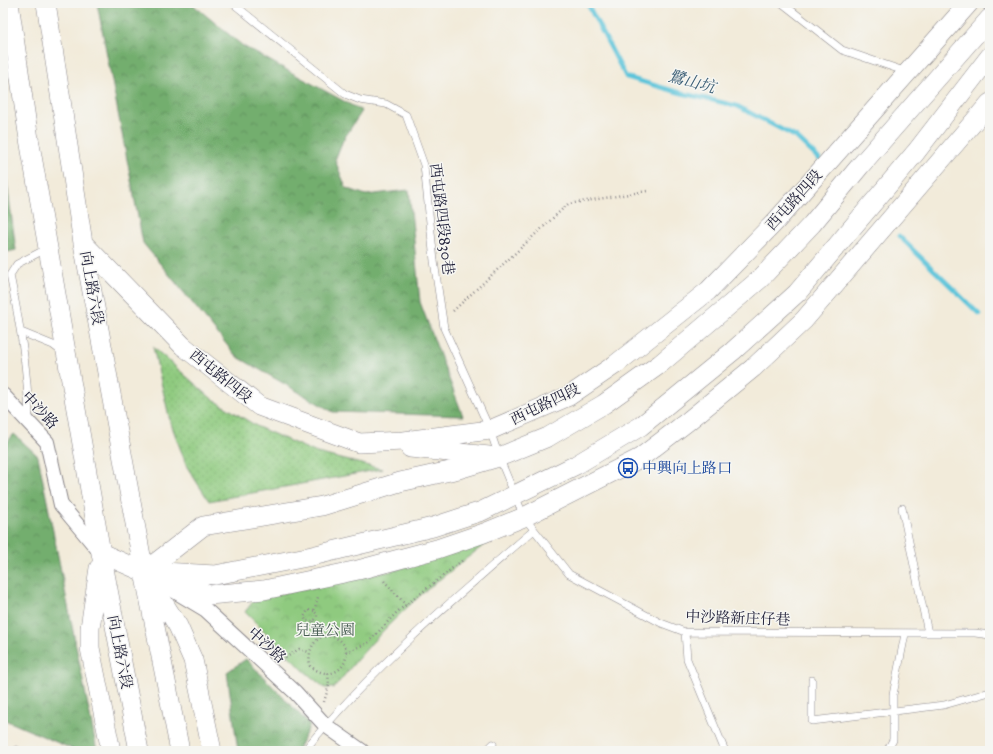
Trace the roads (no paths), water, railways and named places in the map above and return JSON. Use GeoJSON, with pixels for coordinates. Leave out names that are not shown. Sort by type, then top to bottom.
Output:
{"type":"FeatureCollection","features":[{"type":"Feature","properties":{"kind":"street","name":"向上路六段"},"geometry":{"type":"LineString","coordinates":[[9,3],[28,133],[101,553],[139,751]]}},
{"type":"Feature","properties":{"kind":"street","name":"向上路六段"},"geometry":{"type":"LineString","coordinates":[[46,3],[83,243],[144,572],[180,751]]}},
{"type":"Feature","properties":{"kind":"street","name":"西屯路四段"},"geometry":{"type":"LineString","coordinates":[[83,243],[183,346],[259,406],[359,443],[404,441],[490,430],[569,396],[616,364],[708,291],[776,221],[909,73],[969,3]]}},
{"type":"Feature","properties":{"kind":"street","name":"西屯路四段"},"geometry":{"type":"LineString","coordinates":[[144,572],[203,526],[322,506],[400,482],[459,469],[548,437],[604,404],[660,364],[760,279],[812,224],[860,166],[990,18]]}},
{"type":"Feature","properties":{"kind":"street"},"geometry":{"type":"LineString","coordinates":[[144,572],[215,575],[312,556],[433,527],[482,511],[576,466],[641,426],[733,351],[797,293],[916,152],[990,56]]}},
{"type":"Feature","properties":{"kind":"street"},"geometry":{"type":"LineString","coordinates":[[101,553],[144,572],[209,595],[264,590],[358,570],[408,558],[484,533],[529,524],[640,458],[753,368],[804,320],[990,103]]}},
{"type":"Feature","properties":{"kind":"street","name":"中沙路"},"geometry":{"type":"LineString","coordinates":[[3,395],[30,422],[47,442],[61,505],[101,553]]}},
{"type":"Feature","properties":{"kind":"street"},"geometry":{"type":"LineString","coordinates":[[359,443],[498,456]]}},
{"type":"Feature","properties":{"kind":"street","name":"向上路六段"},"geometry":{"type":"LineString","coordinates":[[101,553],[90,628],[90,648],[111,751]]}},
{"type":"Feature","properties":{"kind":"street","name":"向上路六段"},"geometry":{"type":"LineString","coordinates":[[144,572],[178,626],[193,660],[212,751]]}},
{"type":"Feature","properties":{"kind":"street","name":"中沙路"},"geometry":{"type":"LineString","coordinates":[[144,572],[206,610],[295,692],[322,721],[362,751]]}},
{"type":"Feature","properties":{"kind":"lane"},"geometry":{"type":"LineString","coordinates":[[782,3],[842,50],[909,73]]}},
{"type":"Feature","properties":{"kind":"lane","name":"西屯路四段830巷"},"geometry":{"type":"LineString","coordinates":[[235,5],[345,94],[360,100],[386,104],[406,115],[424,165],[434,261],[444,328],[490,430]]}},
{"type":"Feature","properties":{"kind":"lane"},"geometry":{"type":"LineString","coordinates":[[30,422],[28,384],[21,332],[10,275],[18,264],[48,248]]}},
{"type":"Feature","properties":{"kind":"lane"},"geometry":{"type":"LineString","coordinates":[[21,332],[54,345],[68,360]]}},
{"type":"Feature","properties":{"kind":"lane","name":"中沙路新庄仔巷"},"geometry":{"type":"LineString","coordinates":[[490,430],[498,456],[529,524],[569,574],[661,623],[685,632],[928,633],[990,635]]}},
{"type":"Feature","properties":{"kind":"lane"},"geometry":{"type":"LineString","coordinates":[[902,508],[928,633]]}},
{"type":"Feature","properties":{"kind":"lane"},"geometry":{"type":"LineString","coordinates":[[304,751],[322,721],[529,524]]}},
{"type":"Feature","properties":{"kind":"lane"},"geometry":{"type":"LineString","coordinates":[[685,632],[687,659],[726,751]]}},
{"type":"Feature","properties":{"kind":"lane"},"geometry":{"type":"LineString","coordinates":[[887,751],[892,740],[893,696],[905,634]]}},
{"type":"Feature","properties":{"kind":"lane"},"geometry":{"type":"LineString","coordinates":[[812,680],[812,721],[893,713],[944,705],[990,692]]}},
{"type":"Feature","properties":{"kind":"lane"},"geometry":{"type":"LineString","coordinates":[[486,751],[493,744]]}},
{"type":"Feature","properties":{"kind":"waterway","name":"鷺山坑"},"geometry":{"type":"LineString","coordinates":[[587,3],[626,77],[681,93],[737,106],[796,137],[819,159]]}},
{"type":"Feature","properties":{"kind":"waterway","name":"鷺山坑"},"geometry":{"type":"LineString","coordinates":[[899,236],[979,314]]}},
{"type":"Feature","properties":{"kind":"place","name":"中興向上路口"},"geometry":{"type":"Point","coordinates":[628,468]}},
{"type":"Feature","properties":{"kind":"park label","name":"兒童公園"},"geometry":{"type":"Point","coordinates":[325,630]}}]}
